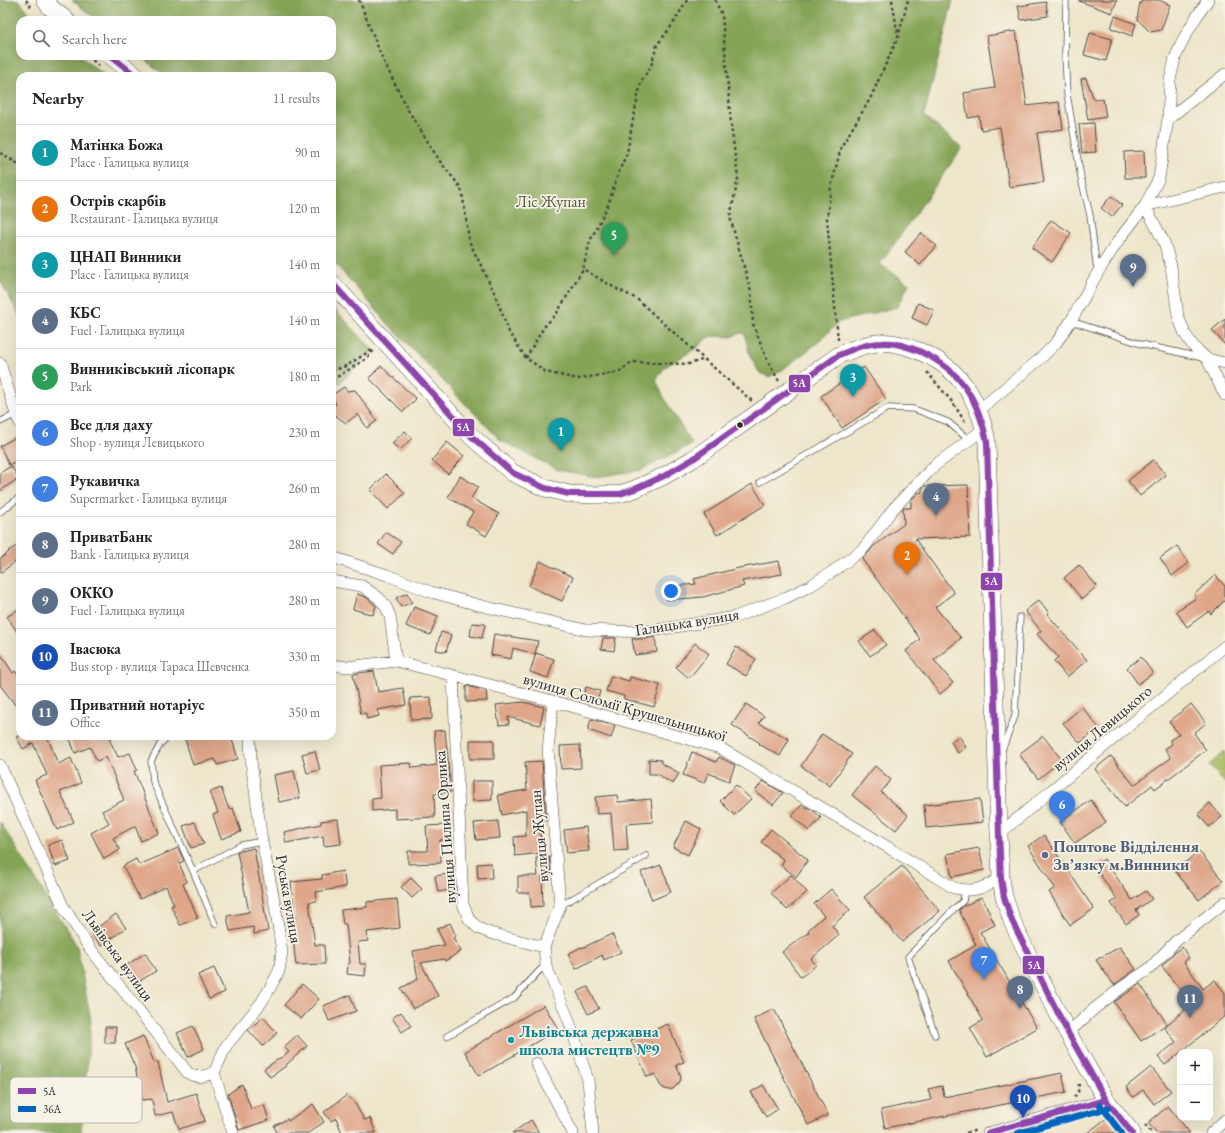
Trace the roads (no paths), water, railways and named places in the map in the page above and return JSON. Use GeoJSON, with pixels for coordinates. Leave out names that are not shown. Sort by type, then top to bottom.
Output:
{"type":"FeatureCollection","features":[{"type":"Feature","properties":{"kind":"main road"},"geometry":{"type":"LineString","coordinates":[[45,0],[50,7],[61,16]]}},
{"type":"Feature","properties":{"kind":"main road"},"geometry":{"type":"LineString","coordinates":[[116,60],[131,72]]}},
{"type":"Feature","properties":{"kind":"main road"},"geometry":{"type":"LineString","coordinates":[[336,288],[381,345],[471,436],[513,473],[545,488],[569,494],[620,494],[664,476],[693,459],[839,355],[861,347],[878,343],[901,344],[937,359],[956,374],[968,389],[978,410],[987,442],[999,834],[1001,878],[1004,897],[1012,921],[1030,959],[1068,1033],[1106,1100],[1136,1126]]}},
{"type":"Feature","properties":{"kind":"street"},"geometry":{"type":"LineString","coordinates":[[978,410],[1040,359],[1056,343],[1071,321],[1098,272],[1118,241],[1145,206],[1159,178],[1168,119],[1170,80],[1175,58],[1184,38],[1208,0]]}},
{"type":"Feature","properties":{"kind":"street"},"geometry":{"type":"LineString","coordinates":[[1168,119],[1225,74]]}},
{"type":"Feature","properties":{"kind":"street"},"geometry":{"type":"LineString","coordinates":[[1145,206],[1225,187]]}},
{"type":"Feature","properties":{"kind":"street"},"geometry":{"type":"LineString","coordinates":[[1145,206],[1164,242],[1171,266],[1178,316],[1184,334],[1194,347],[1207,359],[1225,395]]}},
{"type":"Feature","properties":{"kind":"street"},"geometry":{"type":"LineString","coordinates":[[1207,359],[1225,363]]}},
{"type":"Feature","properties":{"kind":"street"},"geometry":{"type":"LineString","coordinates":[[0,363],[16,412]]}},
{"type":"Feature","properties":{"kind":"street","name":"Галицька вулиця"},"geometry":{"type":"LineString","coordinates":[[336,558],[387,575],[431,592],[482,606],[586,630],[645,632],[735,617],[785,598],[810,586],[863,549],[893,509],[934,466],[984,429]]}},
{"type":"Feature","properties":{"kind":"street"},"geometry":{"type":"LineString","coordinates":[[336,582],[362,586],[379,598],[386,607],[390,616],[396,661]]}},
{"type":"Feature","properties":{"kind":"street","name":"вулиця Левицького"},"geometry":{"type":"LineString","coordinates":[[999,834],[1225,646]]}},
{"type":"Feature","properties":{"kind":"street","name":"вулиця Соломії Крушельницької"},"geometry":{"type":"LineString","coordinates":[[336,666],[347,667],[396,661],[553,701],[720,748],[868,835],[954,888],[965,890]]}},
{"type":"Feature","properties":{"kind":"street"},"geometry":{"type":"LineString","coordinates":[[336,671],[347,667]]}},
{"type":"Feature","properties":{"kind":"street","name":"вулиця Пилипа Орлика"},"geometry":{"type":"LineString","coordinates":[[453,676],[463,904],[469,919],[478,928],[490,933],[544,947]]}},
{"type":"Feature","properties":{"kind":"street","name":"вулиця Жупан"},"geometry":{"type":"LineString","coordinates":[[553,701],[548,750],[560,906],[544,947],[546,966],[568,1018],[588,1080],[593,1133]]}},
{"type":"Feature","properties":{"kind":"street","name":"Руська вулиця"},"geometry":{"type":"LineString","coordinates":[[214,1073],[226,1046],[261,1003],[279,971],[282,952],[275,904],[262,841],[251,761],[250,740]]}},
{"type":"Feature","properties":{"kind":"street","name":"Львівська вулиця"},"geometry":{"type":"LineString","coordinates":[[0,765],[63,906],[89,947],[188,1072],[192,1076],[198,1077],[214,1073]]}},
{"type":"Feature","properties":{"kind":"street"},"geometry":{"type":"LineString","coordinates":[[965,890],[976,890],[1001,878]]}},
{"type":"Feature","properties":{"kind":"street"},"geometry":{"type":"LineString","coordinates":[[1068,1033],[1094,1009],[1149,969],[1176,941],[1225,902]]}},
{"type":"Feature","properties":{"kind":"street"},"geometry":{"type":"LineString","coordinates":[[536,1063],[573,1133]]}},
{"type":"Feature","properties":{"kind":"street"},"geometry":{"type":"LineString","coordinates":[[214,1073],[233,1133]]}},
{"type":"Feature","properties":{"kind":"street"},"geometry":{"type":"LineString","coordinates":[[988,1133],[1106,1100]]}},
{"type":"Feature","properties":{"kind":"street"},"geometry":{"type":"LineString","coordinates":[[1211,1133],[1225,1120]]}},
{"type":"Feature","properties":{"kind":"lane"},"geometry":{"type":"LineString","coordinates":[[1066,0],[1065,55],[1067,94],[1081,178],[1090,215],[1098,272]]}},
{"type":"Feature","properties":{"kind":"lane"},"geometry":{"type":"LineString","coordinates":[[1071,321],[1141,344],[1207,359]]}},
{"type":"Feature","properties":{"kind":"lane"},"geometry":{"type":"LineString","coordinates":[[760,482],[888,408],[914,409],[948,422],[969,440]]}},
{"type":"Feature","properties":{"kind":"lane"},"geometry":{"type":"LineString","coordinates":[[0,422],[16,418]]}},
{"type":"Feature","properties":{"kind":"lane"},"geometry":{"type":"LineString","coordinates":[[0,512],[16,500]]}},
{"type":"Feature","properties":{"kind":"lane"},"geometry":{"type":"LineString","coordinates":[[997,766],[1015,716],[1020,617]]}},
{"type":"Feature","properties":{"kind":"lane"},"geometry":{"type":"LineString","coordinates":[[165,740],[161,743],[151,761],[153,782],[215,924]]}},
{"type":"Feature","properties":{"kind":"lane"},"geometry":{"type":"LineString","coordinates":[[193,871],[241,844],[262,841]]}},
{"type":"Feature","properties":{"kind":"lane"},"geometry":{"type":"LineString","coordinates":[[560,906],[646,856]]}},
{"type":"Feature","properties":{"kind":"lane"},"geometry":{"type":"LineString","coordinates":[[935,1035],[908,956],[963,901],[965,890]]}},
{"type":"Feature","properties":{"kind":"lane"},"geometry":{"type":"LineString","coordinates":[[447,1036],[514,998],[540,970],[546,966]]}},
{"type":"Feature","properties":{"kind":"place","name":"Винниківський лісопарк"},"geometry":{"type":"Point","coordinates":[614,255]}},
{"type":"Feature","properties":{"kind":"place","name":"ОККО"},"geometry":{"type":"Point","coordinates":[1133,287]}},
{"type":"Feature","properties":{"kind":"place","name":"ЦНАП Винники"},"geometry":{"type":"Point","coordinates":[853,397]}},
{"type":"Feature","properties":{"kind":"place","name":"Матінка Божа"},"geometry":{"type":"Point","coordinates":[561,451]}},
{"type":"Feature","properties":{"kind":"place","name":"КБС"},"geometry":{"type":"Point","coordinates":[936,516]}},
{"type":"Feature","properties":{"kind":"place","name":"Острів скарбів"},"geometry":{"type":"Point","coordinates":[907,575]}},
{"type":"Feature","properties":{"kind":"place","name":"Все для даху"},"geometry":{"type":"Point","coordinates":[1062,824]}},
{"type":"Feature","properties":{"kind":"place","name":"Поштове Відділення Зв’язку м.Винники"},"geometry":{"type":"Point","coordinates":[1045,855]}},
{"type":"Feature","properties":{"kind":"place","name":"Рукавичка"},"geometry":{"type":"Point","coordinates":[984,980]}},
{"type":"Feature","properties":{"kind":"place","name":"ПриватБанк"},"geometry":{"type":"Point","coordinates":[1020,1009]}},
{"type":"Feature","properties":{"kind":"place","name":"Приватний нотаріус"},"geometry":{"type":"Point","coordinates":[1190,1018]}},
{"type":"Feature","properties":{"kind":"place","name":"Львівська державна школа мистецтв №9"},"geometry":{"type":"Point","coordinates":[511,1040]}},
{"type":"Feature","properties":{"kind":"place","name":"Івасюка"},"geometry":{"type":"Point","coordinates":[1023,1118]}},
{"type":"Feature","properties":{"kind":"park label","name":"Ліс Жупан"},"geometry":{"type":"Point","coordinates":[551,201]}}]}
